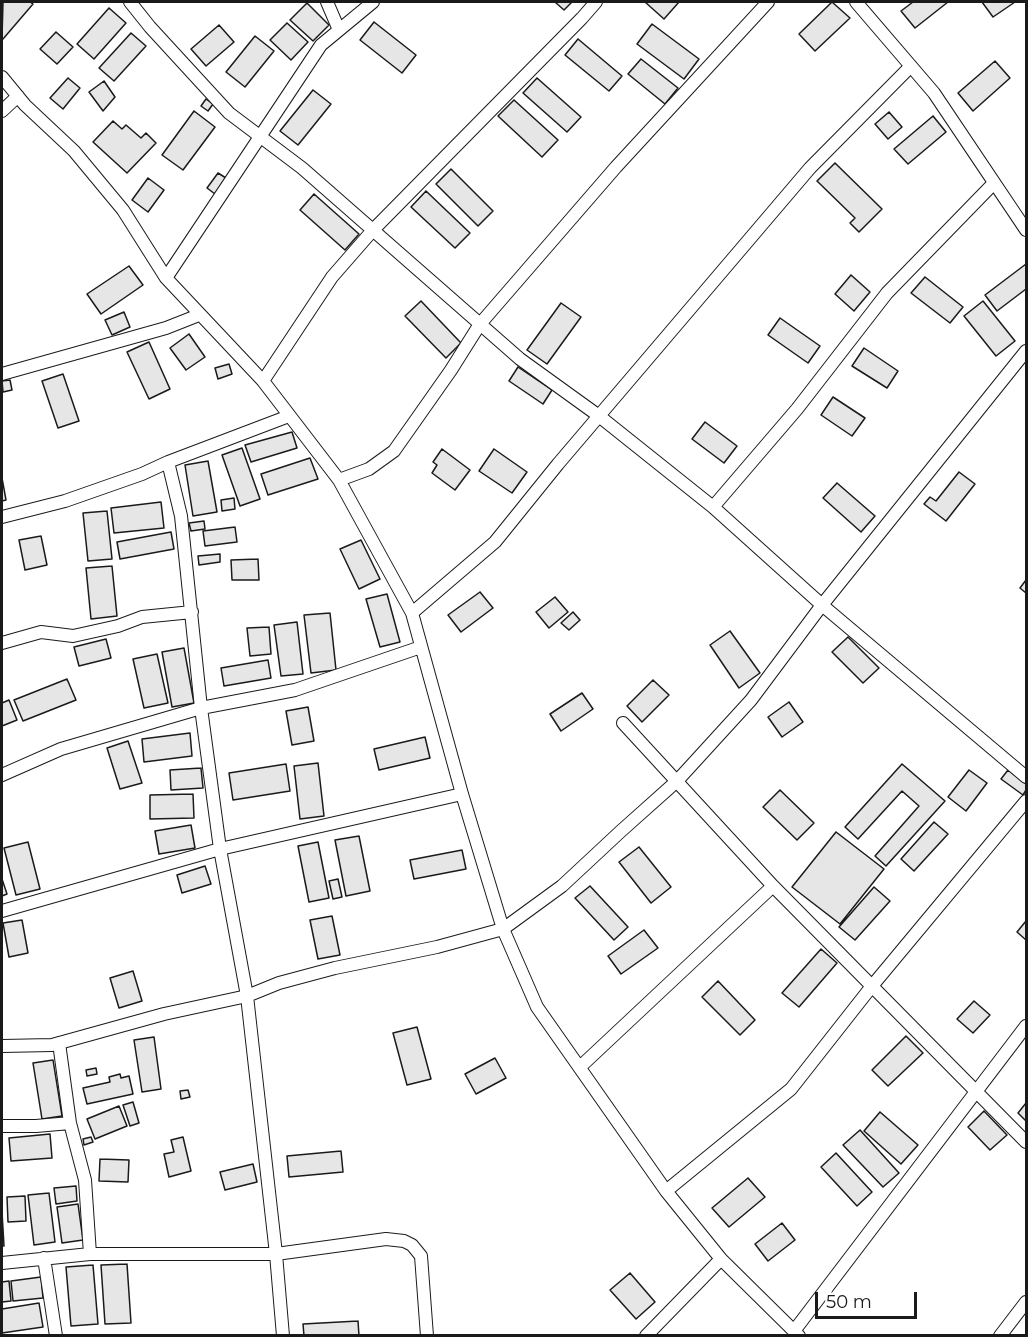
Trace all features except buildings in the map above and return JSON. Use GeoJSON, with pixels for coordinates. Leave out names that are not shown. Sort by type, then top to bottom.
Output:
{"type":"FeatureCollection","features":[{"type":"Feature","properties":{"kind":"street"},"geometry":{"type":"LineString","coordinates":[[130,2],[150,27],[230,113],[303,168],[520,359],[599,416],[713,507],[822,605],[1026,777]]}},
{"type":"Feature","properties":{"kind":"street"},"geometry":{"type":"LineString","coordinates":[[327,2],[339,30]]}},
{"type":"Feature","properties":{"kind":"street"},"geometry":{"type":"LineString","coordinates":[[166,278],[321,45],[373,2]]}},
{"type":"Feature","properties":{"kind":"street"},"geometry":{"type":"LineString","coordinates":[[263,381],[332,278],[373,230],[596,2]]}},
{"type":"Feature","properties":{"kind":"street"},"geometry":{"type":"LineString","coordinates":[[339,480],[369,469],[394,451],[452,370],[480,324],[616,167],[735,35],[768,2]]}},
{"type":"Feature","properties":{"kind":"street"},"geometry":{"type":"LineString","coordinates":[[855,2],[934,93],[1026,230]]}},
{"type":"Feature","properties":{"kind":"street"},"geometry":{"type":"LineString","coordinates":[[412,613],[495,542],[810,168],[910,66]]}},
{"type":"Feature","properties":{"kind":"street"},"geometry":{"type":"LineString","coordinates":[[2,77],[74,151],[123,210],[166,278],[263,381],[339,480],[412,613],[462,794],[503,929],[537,1007],[666,1191],[721,1259],[796,1333],[1026,1026]]}},
{"type":"Feature","properties":{"kind":"street"},"geometry":{"type":"LineString","coordinates":[[2,111],[18,96]]}},
{"type":"Feature","properties":{"kind":"street"},"geometry":{"type":"LineString","coordinates":[[713,507],[797,409],[887,293],[994,183]]}},
{"type":"Feature","properties":{"kind":"street"},"geometry":{"type":"LineString","coordinates":[[2,374],[166,328],[199,315]]}},
{"type":"Feature","properties":{"kind":"street"},"geometry":{"type":"LineString","coordinates":[[2,1046],[59,1043],[164,1014],[247,996],[279,983],[437,947],[503,929],[562,886],[677,781],[751,700],[822,605],[1026,351]]}},
{"type":"Feature","properties":{"kind":"street"},"geometry":{"type":"LineString","coordinates":[[2,517],[65,501],[142,474],[289,416]]}},
{"type":"Feature","properties":{"kind":"street"},"geometry":{"type":"LineString","coordinates":[[168,462],[182,516],[201,708],[220,849],[247,996],[283,1335]]}},
{"type":"Feature","properties":{"kind":"street"},"geometry":{"type":"LineString","coordinates":[[2,643],[41,632],[73,636],[117,626],[142,617],[192,612]]}},
{"type":"Feature","properties":{"kind":"street"},"geometry":{"type":"LineString","coordinates":[[2,775],[61,749],[201,708],[295,690],[421,647]]}},
{"type":"Feature","properties":{"kind":"street"},"geometry":{"type":"LineString","coordinates":[[623,723],[773,886],[1026,1142]]}},
{"type":"Feature","properties":{"kind":"street"},"geometry":{"type":"LineString","coordinates":[[2,911],[220,849],[462,794]]}},
{"type":"Feature","properties":{"kind":"street"},"geometry":{"type":"LineString","coordinates":[[666,1191],[791,1089],[872,986],[1026,801]]}},
{"type":"Feature","properties":{"kind":"street"},"geometry":{"type":"LineString","coordinates":[[580,1067],[773,886]]}},
{"type":"Feature","properties":{"kind":"street"},"geometry":{"type":"LineString","coordinates":[[59,1043],[70,1123],[85,1180],[90,1254]]}},
{"type":"Feature","properties":{"kind":"street"},"geometry":{"type":"LineString","coordinates":[[2,1126],[70,1123]]}},
{"type":"Feature","properties":{"kind":"street"},"geometry":{"type":"LineString","coordinates":[[2,1263],[90,1254],[276,1254],[386,1239],[404,1240],[412,1245],[421,1256],[427,1335]]}},
{"type":"Feature","properties":{"kind":"street"},"geometry":{"type":"LineString","coordinates":[[44,1258],[56,1335]]}},
{"type":"Feature","properties":{"kind":"street"},"geometry":{"type":"LineString","coordinates":[[646,1335],[721,1259]]}},
{"type":"Feature","properties":{"kind":"street"},"geometry":{"type":"LineString","coordinates":[[1000,1335],[1026,1302]]}}]}
